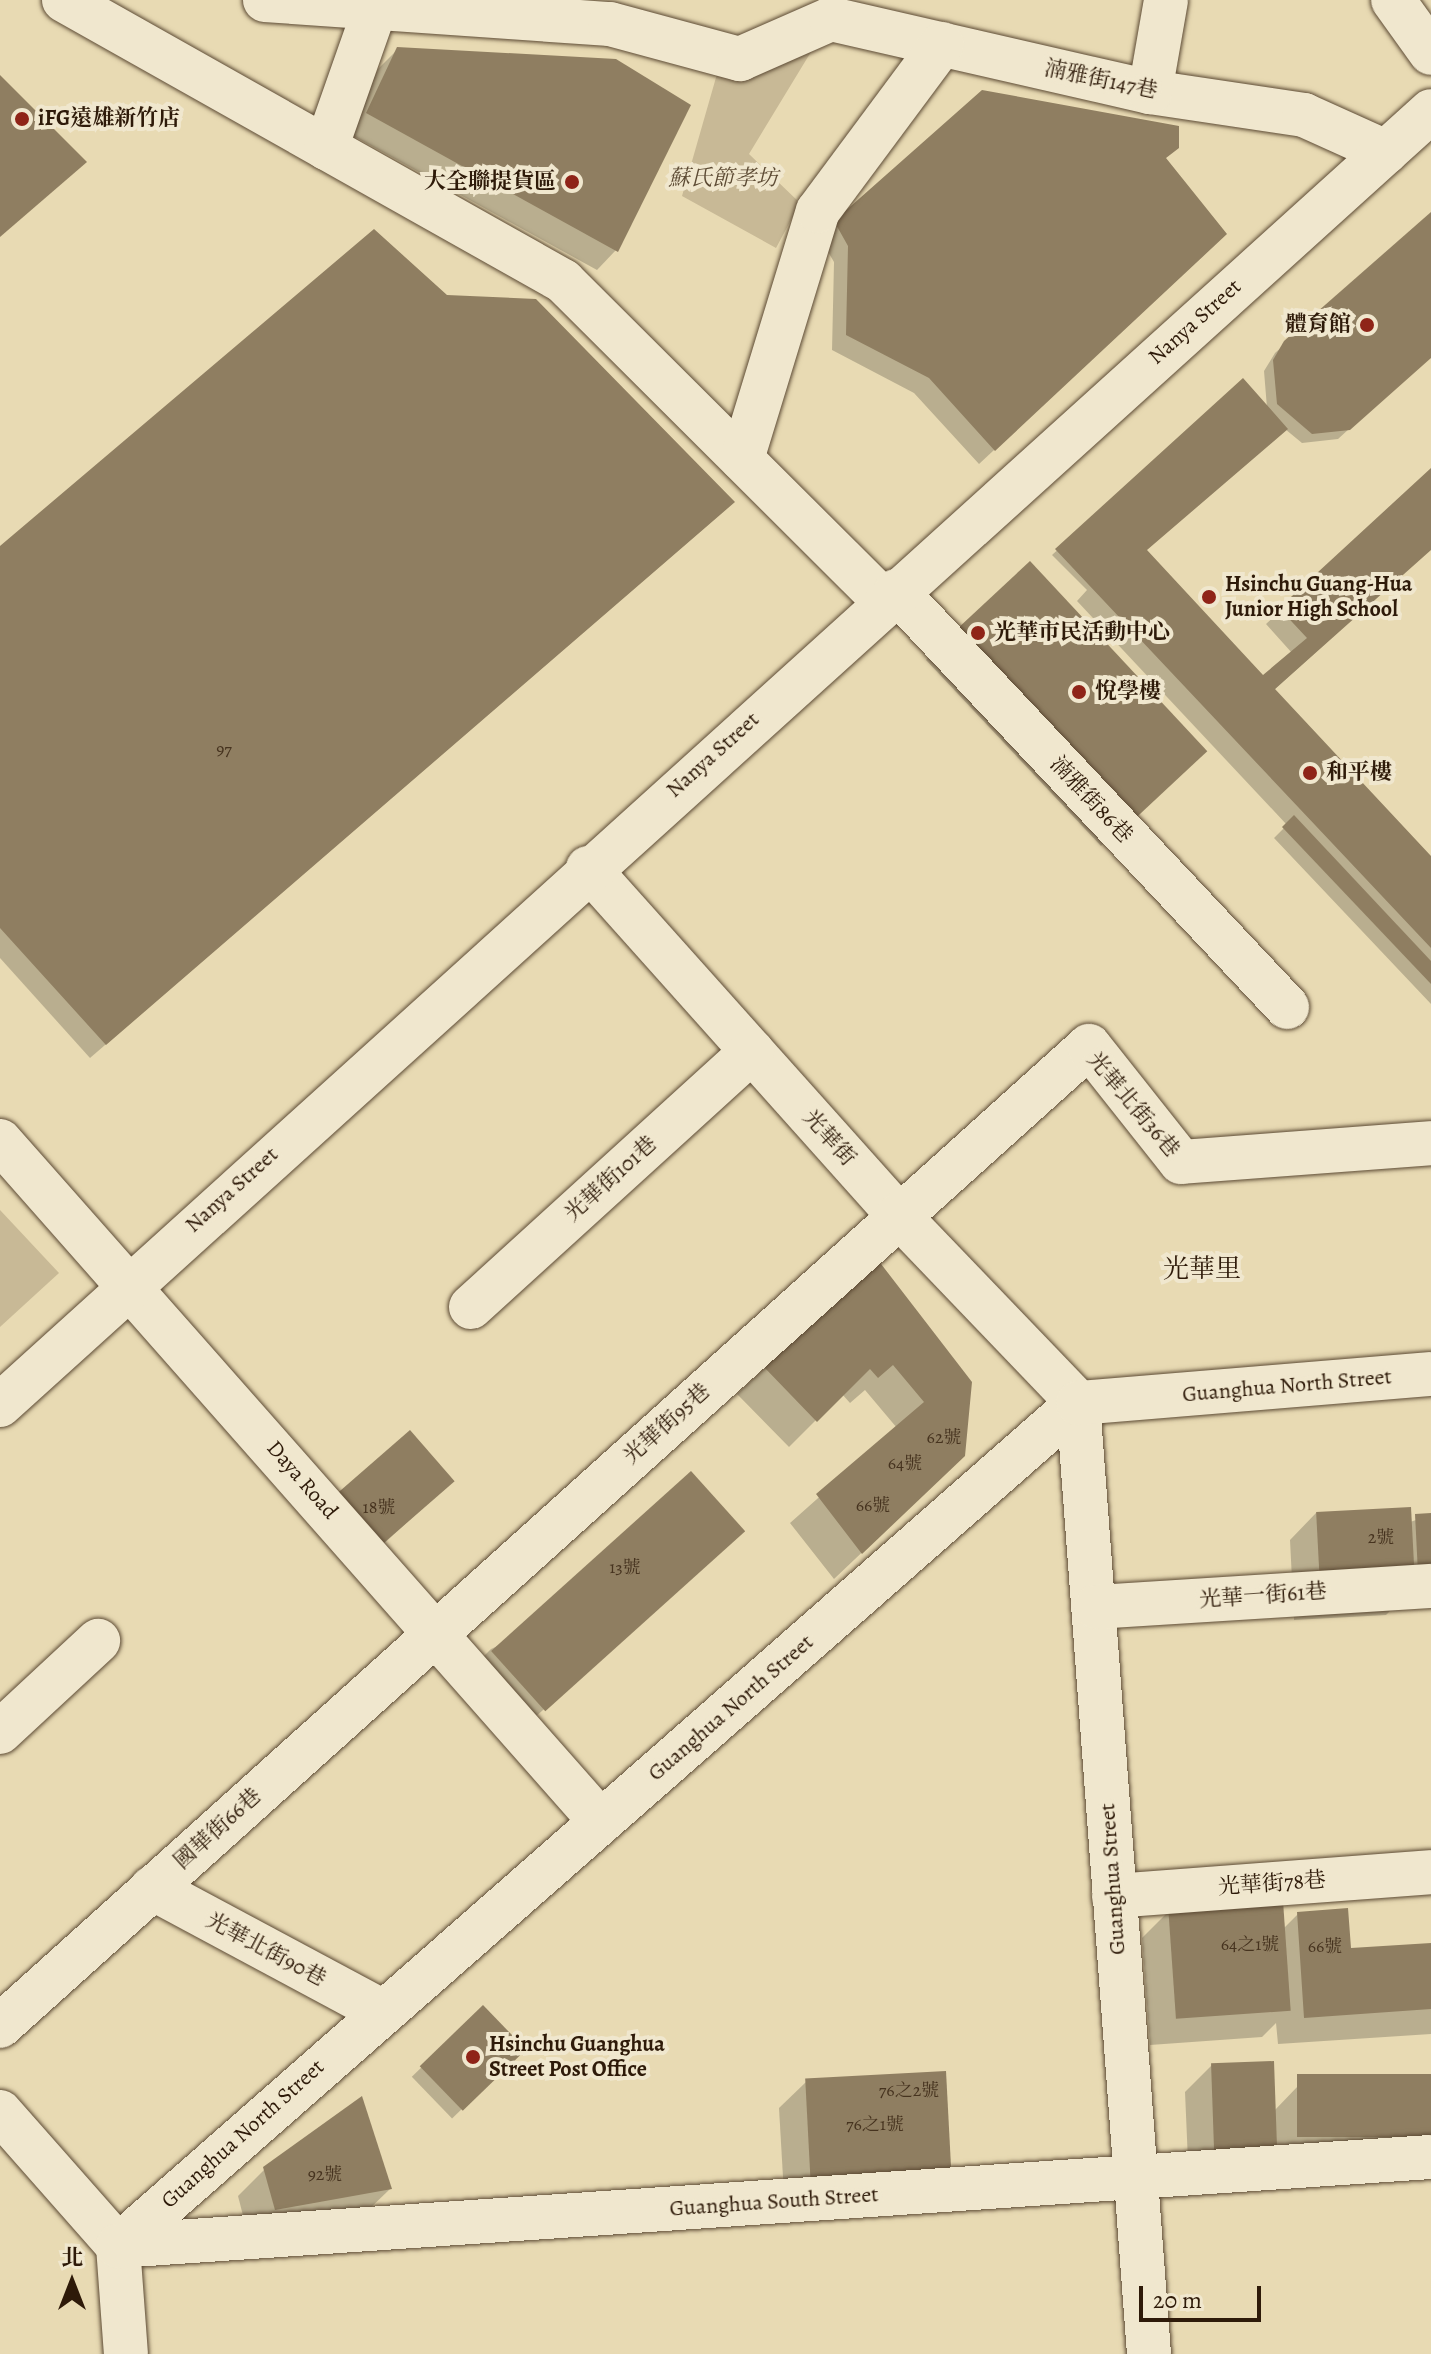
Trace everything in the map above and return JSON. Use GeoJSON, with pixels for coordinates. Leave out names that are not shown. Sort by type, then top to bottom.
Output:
{"type":"FeatureCollection","features":[{"type":"Feature","properties":{"kind":"street","name":"湳雅街86巷"},"geometry":{"type":"LineString","coordinates":[[64,0],[563,281],[742,459],[890,596],[1287,1007]]}},
{"type":"Feature","properties":{"kind":"street"},"geometry":{"type":"LineString","coordinates":[[265,0],[610,24],[740,59],[829,9]]}},
{"type":"Feature","properties":{"kind":"street"},"geometry":{"type":"LineString","coordinates":[[1150,92],[1166,0]]}},
{"type":"Feature","properties":{"kind":"street"},"geometry":{"type":"LineString","coordinates":[[1393,0],[1431,53]]}},
{"type":"Feature","properties":{"kind":"street"},"geometry":{"type":"LineString","coordinates":[[326,148],[375,9]]}},
{"type":"Feature","properties":{"kind":"street","name":"湳雅街147巷"},"geometry":{"type":"LineString","coordinates":[[829,9],[942,44],[1150,92],[1304,115],[1386,152]]}},
{"type":"Feature","properties":{"kind":"street"},"geometry":{"type":"LineString","coordinates":[[742,459],[818,211],[942,44]]}},
{"type":"Feature","properties":{"kind":"street","name":"Nanya Street"},"geometry":{"type":"LineString","coordinates":[[0,1405],[130,1283],[588,868],[1431,111]]}},
{"type":"Feature","properties":{"kind":"street","name":"光華街"},"geometry":{"type":"LineString","coordinates":[[588,868],[898,1215],[1078,1403]]}},
{"type":"Feature","properties":{"kind":"street","name":"光華北街36巷"},"geometry":{"type":"LineString","coordinates":[[898,1215],[1089,1046],[1181,1162],[1431,1143]]}},
{"type":"Feature","properties":{"kind":"street","name":"光華街101巷"},"geometry":{"type":"LineString","coordinates":[[471,1307],[752,1051]]}},
{"type":"Feature","properties":{"kind":"street","name":"Daya Road"},"geometry":{"type":"LineString","coordinates":[[0,1141],[130,1283],[601,1822]]}},
{"type":"Feature","properties":{"kind":"street","name":"光華街95巷"},"geometry":{"type":"LineString","coordinates":[[436,1633],[898,1215]]}},
{"type":"Feature","properties":{"kind":"street","name":"Guanghua North Street"},"geometry":{"type":"LineString","coordinates":[[118,2246],[381,2011],[1078,1403],[1431,1374]]}},
{"type":"Feature","properties":{"kind":"street","name":"Guanghua Street"},"geometry":{"type":"LineString","coordinates":[[1078,1403],[1096,1607],[1114,1896],[1149,2354]]}},
{"type":"Feature","properties":{"kind":"street","name":"光華一街61巷"},"geometry":{"type":"LineString","coordinates":[[1096,1607],[1431,1586]]}},
{"type":"Feature","properties":{"kind":"street","name":"國華街66巷"},"geometry":{"type":"LineString","coordinates":[[0,2026],[436,1633]]}},
{"type":"Feature","properties":{"kind":"street"},"geometry":{"type":"LineString","coordinates":[[0,1732],[98,1641]]}},
{"type":"Feature","properties":{"kind":"street","name":"光華街78巷"},"geometry":{"type":"LineString","coordinates":[[1114,1896],[1431,1872]]}},
{"type":"Feature","properties":{"kind":"street","name":"光華北街90巷"},"geometry":{"type":"LineString","coordinates":[[152,1888],[381,2011]]}},
{"type":"Feature","properties":{"kind":"street"},"geometry":{"type":"LineString","coordinates":[[0,2112],[118,2246],[126,2354]]}},
{"type":"Feature","properties":{"kind":"street","name":"Guanghua South Street"},"geometry":{"type":"LineString","coordinates":[[118,2246],[1431,2157]]}},
{"type":"Feature","properties":{"kind":"green space","name":"蘇氏節孝坊"},"geometry":{"type":"Polygon","coordinates":[[[831,19],[749,154],[800,203],[776,248],[682,196],[717,74],[831,19]]]}},
{"type":"Feature","properties":{"kind":"green space"},"geometry":{"type":"Polygon","coordinates":[[[0,1210],[59,1273],[0,1327],[0,1210]]]}},
{"type":"Feature","properties":{"kind":"building","name":"大全聯提貨區"},"geometry":{"type":"Polygon","coordinates":[[[397,47],[616,59],[691,105],[618,252],[366,113],[397,47]]]}},
{"type":"Feature","properties":{"kind":"building","name":"iFG遠雄新竹店"},"geometry":{"type":"Polygon","coordinates":[[[0,75],[87,162],[0,237],[0,75]]]}},
{"type":"Feature","properties":{"kind":"building"},"geometry":{"type":"Polygon","coordinates":[[[982,90],[1179,126],[1179,148],[1166,158],[1227,234],[995,451],[929,378],[846,335],[848,246],[834,221],[982,90]]]}},
{"type":"Feature","properties":{"kind":"building","name":"體育館"},"geometry":{"type":"Polygon","coordinates":[[[1431,212],[1431,358],[1350,430],[1312,434],[1277,404],[1273,360],[1284,341],[1431,212]]]}},
{"type":"Feature","properties":{"kind":"building"},"geometry":{"type":"Polygon","coordinates":[[[374,229],[447,295],[536,299],[735,502],[106,1045],[0,928],[0,546],[374,229]]]}},
{"type":"Feature","properties":{"kind":"building"},"geometry":{"type":"Polygon","coordinates":[[[1243,378],[1288,429],[1147,550],[1263,675],[1307,638],[1279,608],[1431,468],[1431,550],[1275,689],[1431,856],[1431,948],[1055,549],[1243,378]]]}},
{"type":"Feature","properties":{"kind":"building","name":"悅學樓"},"geometry":{"type":"Polygon","coordinates":[[[1030,561],[1207,751],[1130,823],[952,633],[1030,561]]]}},
{"type":"Feature","properties":{"kind":"building"},"geometry":{"type":"Polygon","coordinates":[[[1294,815],[1431,961],[1431,984],[1282,827],[1294,815]]]}},
{"type":"Feature","properties":{"kind":"building"},"geometry":{"type":"Polygon","coordinates":[[[878,1260],[972,1382],[965,1456],[862,1554],[816,1494],[924,1402],[893,1365],[878,1378],[870,1369],[817,1422],[763,1366],[878,1260]]]}},
{"type":"Feature","properties":{"kind":"building"},"geometry":{"type":"Polygon","coordinates":[[[410,1430],[455,1481],[381,1545],[337,1494],[410,1430]]]}},
{"type":"Feature","properties":{"kind":"building"},"geometry":{"type":"Polygon","coordinates":[[[691,1471],[745,1531],[545,1711],[491,1651],[691,1471]]]}},
{"type":"Feature","properties":{"kind":"building"},"geometry":{"type":"Polygon","coordinates":[[[1411,1507],[1415,1589],[1320,1594],[1316,1512],[1411,1507]]]}},
{"type":"Feature","properties":{"kind":"building"},"geometry":{"type":"Polygon","coordinates":[[[1431,1513],[1431,1572],[1418,1573],[1415,1514],[1431,1513]]]}},
{"type":"Feature","properties":{"kind":"building"},"geometry":{"type":"Polygon","coordinates":[[[1283,1901],[1291,2011],[1176,2019],[1168,1909],[1283,1901]]]}},
{"type":"Feature","properties":{"kind":"building"},"geometry":{"type":"Polygon","coordinates":[[[1348,1908],[1351,1948],[1431,1943],[1431,2009],[1304,2018],[1297,1912],[1348,1908]]]}},
{"type":"Feature","properties":{"kind":"building","name":"Hsinchu Guanghua Street Post Office"},"geometry":{"type":"Polygon","coordinates":[[[483,2005],[526,2050],[463,2111],[420,2066],[483,2005]]]}},
{"type":"Feature","properties":{"kind":"building"},"geometry":{"type":"Polygon","coordinates":[[[1274,2061],[1277,2156],[1214,2158],[1211,2063],[1274,2061]]]}},
{"type":"Feature","properties":{"kind":"building"},"geometry":{"type":"Polygon","coordinates":[[[946,2071],[952,2178],[811,2185],[805,2078],[946,2071]]]}},
{"type":"Feature","properties":{"kind":"building"},"geometry":{"type":"Polygon","coordinates":[[[1297,2074],[1431,2074],[1431,2137],[1297,2137],[1297,2074]]]}},
{"type":"Feature","properties":{"kind":"building"},"geometry":{"type":"Polygon","coordinates":[[[362,2096],[392,2189],[275,2210],[263,2167],[362,2096]]]}},
{"type":"Feature","properties":{"kind":"place","name":"iFG遠雄新竹店"},"geometry":{"type":"Point","coordinates":[22,119]}},
{"type":"Feature","properties":{"kind":"place","name":"大全聯提貨區"},"geometry":{"type":"Point","coordinates":[572,182]}},
{"type":"Feature","properties":{"kind":"place","name":"體育館"},"geometry":{"type":"Point","coordinates":[1367,325]}},
{"type":"Feature","properties":{"kind":"place","name":"Hsinchu Guang-Hua Junior High School"},"geometry":{"type":"Point","coordinates":[1209,597]}},
{"type":"Feature","properties":{"kind":"place","name":"光華市民活動中心"},"geometry":{"type":"Point","coordinates":[978,633]}},
{"type":"Feature","properties":{"kind":"place","name":"悅學樓"},"geometry":{"type":"Point","coordinates":[1079,692]}},
{"type":"Feature","properties":{"kind":"place","name":"和平樓"},"geometry":{"type":"Point","coordinates":[1310,773]}},
{"type":"Feature","properties":{"kind":"place","name":"Hsinchu Guanghua Street Post Office"},"geometry":{"type":"Point","coordinates":[473,2057]}},
{"type":"Feature","properties":{"kind":"district","name":"光華里"},"geometry":{"type":"Point","coordinates":[1202,1269]}}]}
